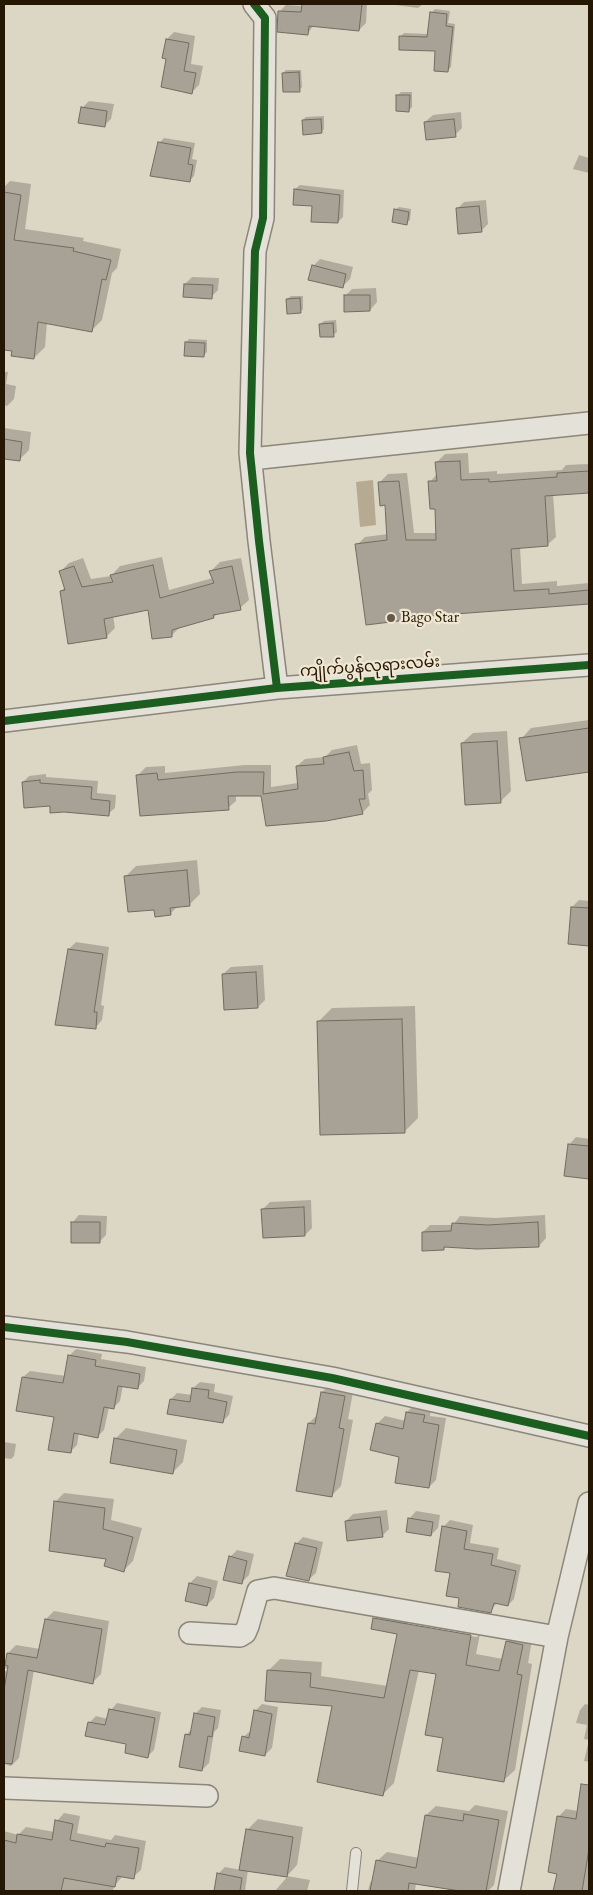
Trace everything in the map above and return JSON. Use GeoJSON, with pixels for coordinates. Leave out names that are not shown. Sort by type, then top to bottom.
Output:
{"type":"FeatureCollection","features":[{"type":"Feature","properties":{"kind":"street"},"geometry":{"type":"LineString","coordinates":[[262,9],[263,218],[254,251],[251,459],[277,688]]}},
{"type":"Feature","properties":{"kind":"street"},"geometry":{"type":"LineString","coordinates":[[251,459],[589,423]]}},
{"type":"Feature","properties":{"kind":"street","name":"ကျိုက်ပွန်လုရားလမ်း"},"geometry":{"type":"LineString","coordinates":[[4,720],[277,688],[589,665]]}},
{"type":"Feature","properties":{"kind":"street"},"geometry":{"type":"LineString","coordinates":[[4,1327],[127,1342],[332,1378],[589,1436]]}},
{"type":"Feature","properties":{"kind":"street"},"geometry":{"type":"LineString","coordinates":[[509,1891],[557,1637],[589,1503]]}},
{"type":"Feature","properties":{"kind":"street"},"geometry":{"type":"LineString","coordinates":[[190,1633],[240,1636],[248,1626],[258,1591],[274,1588],[557,1637]]}},
{"type":"Feature","properties":{"kind":"street"},"geometry":{"type":"LineString","coordinates":[[4,1788],[207,1796]]}},
{"type":"Feature","properties":{"kind":"lane"},"geometry":{"type":"LineString","coordinates":[[352,1891],[356,1853]]}},
{"type":"Feature","properties":{"kind":"shaded area"},"geometry":{"type":"Polygon","coordinates":[[[373,480],[376,525],[360,527],[356,482],[373,480]]]}},
{"type":"Feature","properties":{"kind":"building"},"geometry":{"type":"Polygon","coordinates":[[[302,4],[362,4],[359,31],[309,26],[308,35],[277,32],[278,11],[301,12],[302,4]]]}},
{"type":"Feature","properties":{"kind":"building"},"geometry":{"type":"Polygon","coordinates":[[[430,12],[447,14],[446,26],[453,27],[448,72],[434,71],[435,51],[399,50],[399,36],[427,37],[430,12]]]}},
{"type":"Feature","properties":{"kind":"building"},"geometry":{"type":"Polygon","coordinates":[[[166,39],[189,43],[184,71],[196,73],[192,94],[161,87],[166,59],[162,58],[166,39]]]}},
{"type":"Feature","properties":{"kind":"building"},"geometry":{"type":"Polygon","coordinates":[[[299,72],[300,92],[283,92],[282,73],[299,72]]]}},
{"type":"Feature","properties":{"kind":"building"},"geometry":{"type":"Polygon","coordinates":[[[396,95],[410,95],[409,112],[396,111],[396,95]]]}},
{"type":"Feature","properties":{"kind":"building"},"geometry":{"type":"Polygon","coordinates":[[[81,107],[107,111],[105,127],[78,123],[81,107]]]}},
{"type":"Feature","properties":{"kind":"building"},"geometry":{"type":"Polygon","coordinates":[[[321,119],[322,133],[303,135],[302,120],[321,119]]]}},
{"type":"Feature","properties":{"kind":"building"},"geometry":{"type":"Polygon","coordinates":[[[454,119],[456,137],[426,140],[424,122],[454,119]]]}},
{"type":"Feature","properties":{"kind":"building"},"geometry":{"type":"Polygon","coordinates":[[[158,142],[191,148],[188,164],[193,165],[190,182],[150,176],[158,142]]]}},
{"type":"Feature","properties":{"kind":"building"},"geometry":{"type":"Polygon","coordinates":[[[294,189],[340,195],[338,223],[311,222],[312,206],[293,205],[294,189]]]}},
{"type":"Feature","properties":{"kind":"building"},"geometry":{"type":"Polygon","coordinates":[[[4,192],[21,195],[14,240],[74,248],[73,251],[111,260],[106,280],[102,279],[92,332],[38,322],[34,359],[11,356],[12,351],[4,350],[4,192]]]}},
{"type":"Feature","properties":{"kind":"building"},"geometry":{"type":"Polygon","coordinates":[[[479,206],[482,232],[458,234],[456,208],[479,206]]]}},
{"type":"Feature","properties":{"kind":"building"},"geometry":{"type":"Polygon","coordinates":[[[394,209],[409,212],[407,225],[392,222],[394,209]]]}},
{"type":"Feature","properties":{"kind":"building"},"geometry":{"type":"Polygon","coordinates":[[[312,265],[346,274],[343,288],[308,280],[312,265]]]}},
{"type":"Feature","properties":{"kind":"building"},"geometry":{"type":"Polygon","coordinates":[[[184,284],[213,285],[212,299],[183,297],[184,284]]]}},
{"type":"Feature","properties":{"kind":"building"},"geometry":{"type":"Polygon","coordinates":[[[344,295],[370,295],[370,311],[344,312],[344,295]]]}},
{"type":"Feature","properties":{"kind":"building"},"geometry":{"type":"Polygon","coordinates":[[[300,298],[301,313],[287,314],[286,299],[300,298]]]}},
{"type":"Feature","properties":{"kind":"building"},"geometry":{"type":"Polygon","coordinates":[[[333,323],[334,337],[320,337],[319,324],[333,323]]]}},
{"type":"Feature","properties":{"kind":"building"},"geometry":{"type":"Polygon","coordinates":[[[185,342],[205,343],[204,357],[184,356],[185,342]]]}},
{"type":"Feature","properties":{"kind":"building"},"geometry":{"type":"Polygon","coordinates":[[[4,439],[22,442],[20,461],[4,459],[4,439]]]}},
{"type":"Feature","properties":{"kind":"building"},"geometry":{"type":"Polygon","coordinates":[[[460,461],[461,480],[489,479],[489,482],[557,477],[557,473],[589,471],[589,493],[545,496],[548,546],[511,549],[514,591],[549,589],[549,594],[589,590],[589,604],[415,617],[415,619],[366,625],[355,544],[387,540],[385,505],[380,506],[378,482],[399,481],[406,540],[436,540],[435,509],[430,509],[428,481],[437,481],[435,462],[460,461]]]}},
{"type":"Feature","properties":{"kind":"building"},"geometry":{"type":"Polygon","coordinates":[[[153,565],[160,598],[214,583],[209,571],[232,566],[241,610],[213,615],[214,618],[172,630],[172,637],[152,639],[148,610],[104,619],[107,638],[68,644],[60,591],[65,590],[59,571],[74,566],[82,587],[113,582],[110,575],[153,565]]]}},
{"type":"Feature","properties":{"kind":"building"},"geometry":{"type":"Polygon","coordinates":[[[589,728],[589,772],[526,781],[519,738],[589,728]]]}},
{"type":"Feature","properties":{"kind":"building"},"geometry":{"type":"Polygon","coordinates":[[[497,741],[501,803],[465,805],[461,743],[497,741]]]}},
{"type":"Feature","properties":{"kind":"building"},"geometry":{"type":"Polygon","coordinates":[[[349,752],[354,771],[363,770],[365,799],[359,799],[363,814],[326,821],[266,826],[261,796],[228,796],[229,810],[140,816],[136,775],[157,773],[158,780],[237,772],[264,772],[263,794],[298,789],[296,766],[324,764],[323,757],[349,752]]]}},
{"type":"Feature","properties":{"kind":"building"},"geometry":{"type":"Polygon","coordinates":[[[40,780],[40,783],[92,787],[91,799],[110,801],[109,816],[64,812],[50,813],[50,806],[24,808],[22,782],[40,780]]]}},
{"type":"Feature","properties":{"kind":"building"},"geometry":{"type":"Polygon","coordinates":[[[187,870],[190,906],[170,908],[171,915],[155,917],[154,910],[128,912],[124,876],[187,870]]]}},
{"type":"Feature","properties":{"kind":"building"},"geometry":{"type":"Polygon","coordinates":[[[571,907],[589,908],[589,946],[568,944],[571,907]]]}},
{"type":"Feature","properties":{"kind":"building"},"geometry":{"type":"Polygon","coordinates":[[[68,949],[103,954],[94,1012],[97,1012],[96,1029],[55,1025],[68,949]]]}},
{"type":"Feature","properties":{"kind":"building"},"geometry":{"type":"Polygon","coordinates":[[[256,972],[258,1008],[224,1010],[222,974],[256,972]]]}},
{"type":"Feature","properties":{"kind":"building"},"geometry":{"type":"Polygon","coordinates":[[[402,1019],[405,1133],[320,1135],[317,1021],[402,1019]]]}},
{"type":"Feature","properties":{"kind":"building"},"geometry":{"type":"Polygon","coordinates":[[[568,1144],[589,1146],[589,1179],[564,1176],[568,1144]]]}},
{"type":"Feature","properties":{"kind":"building"},"geometry":{"type":"Polygon","coordinates":[[[304,1207],[305,1236],[263,1238],[261,1209],[304,1207]]]}},
{"type":"Feature","properties":{"kind":"building"},"geometry":{"type":"Polygon","coordinates":[[[71,1222],[100,1222],[100,1243],[71,1243],[71,1222]]]}},
{"type":"Feature","properties":{"kind":"building"},"geometry":{"type":"Polygon","coordinates":[[[538,1222],[539,1247],[477,1249],[444,1247],[444,1250],[422,1251],[422,1232],[451,1231],[452,1223],[488,1225],[538,1222]]]}},
{"type":"Feature","properties":{"kind":"building"},"geometry":{"type":"Polygon","coordinates":[[[68,1355],[96,1360],[95,1366],[140,1374],[138,1389],[118,1386],[114,1409],[104,1407],[98,1438],[74,1433],[71,1453],[48,1450],[54,1417],[16,1411],[22,1377],[63,1383],[68,1355]]]}},
{"type":"Feature","properties":{"kind":"building"},"geometry":{"type":"Polygon","coordinates":[[[192,1388],[209,1390],[208,1398],[227,1402],[223,1423],[167,1414],[170,1399],[190,1402],[192,1388]]]}},
{"type":"Feature","properties":{"kind":"building"},"geometry":{"type":"Polygon","coordinates":[[[321,1392],[345,1396],[339,1428],[344,1429],[332,1497],[296,1491],[308,1423],[315,1424],[321,1392]]]}},
{"type":"Feature","properties":{"kind":"building"},"geometry":{"type":"Polygon","coordinates":[[[406,1412],[425,1415],[423,1422],[439,1425],[429,1488],[395,1483],[399,1457],[370,1450],[376,1423],[403,1429],[406,1412]]]}},
{"type":"Feature","properties":{"kind":"building"},"geometry":{"type":"Polygon","coordinates":[[[114,1438],[177,1450],[173,1474],[110,1463],[114,1438]]]}},
{"type":"Feature","properties":{"kind":"building"},"geometry":{"type":"Polygon","coordinates":[[[54,1501],[105,1508],[103,1529],[133,1537],[124,1572],[104,1566],[106,1559],[49,1551],[54,1501]]]}},
{"type":"Feature","properties":{"kind":"building"},"geometry":{"type":"Polygon","coordinates":[[[380,1517],[383,1537],[347,1541],[345,1521],[380,1517]]]}},
{"type":"Feature","properties":{"kind":"building"},"geometry":{"type":"Polygon","coordinates":[[[408,1518],[433,1522],[431,1536],[406,1532],[408,1518]]]}},
{"type":"Feature","properties":{"kind":"building"},"geometry":{"type":"Polygon","coordinates":[[[442,1526],[467,1531],[464,1549],[493,1554],[491,1565],[516,1571],[508,1606],[494,1603],[491,1613],[458,1607],[459,1598],[446,1596],[450,1573],[435,1571],[442,1526]]]}},
{"type":"Feature","properties":{"kind":"building"},"geometry":{"type":"Polygon","coordinates":[[[295,1543],[317,1548],[309,1581],[286,1576],[295,1543]]]}},
{"type":"Feature","properties":{"kind":"building"},"geometry":{"type":"Polygon","coordinates":[[[229,1556],[247,1561],[242,1584],[223,1580],[229,1556]]]}},
{"type":"Feature","properties":{"kind":"building"},"geometry":{"type":"Polygon","coordinates":[[[189,1583],[211,1588],[207,1606],[185,1601],[189,1583]]]}},
{"type":"Feature","properties":{"kind":"building"},"geometry":{"type":"Polygon","coordinates":[[[373,1618],[471,1635],[466,1665],[499,1671],[506,1641],[523,1645],[517,1674],[522,1675],[504,1782],[437,1771],[443,1738],[425,1735],[436,1674],[410,1670],[383,1796],[317,1782],[332,1706],[265,1701],[267,1670],[311,1673],[310,1687],[384,1698],[397,1634],[371,1629],[373,1618]]]}},
{"type":"Feature","properties":{"kind":"building"},"geometry":{"type":"Polygon","coordinates":[[[45,1619],[102,1629],[93,1684],[28,1670],[12,1764],[4,1763],[4,1690],[8,1666],[5,1665],[7,1653],[37,1658],[45,1619]]]}},
{"type":"Feature","properties":{"kind":"building"},"geometry":{"type":"Polygon","coordinates":[[[109,1709],[155,1718],[148,1758],[125,1753],[126,1744],[85,1736],[88,1722],[105,1725],[109,1709]]]}},
{"type":"Feature","properties":{"kind":"building"},"geometry":{"type":"Polygon","coordinates":[[[254,1710],[272,1714],[265,1756],[239,1751],[242,1736],[249,1738],[254,1710]]]}},
{"type":"Feature","properties":{"kind":"building"},"geometry":{"type":"Polygon","coordinates":[[[194,1713],[215,1717],[212,1737],[208,1736],[202,1771],[179,1767],[185,1734],[190,1735],[194,1713]]]}},
{"type":"Feature","properties":{"kind":"building"},"geometry":{"type":"Polygon","coordinates":[[[581,1784],[589,1785],[589,1849],[582,1891],[553,1891],[557,1874],[548,1872],[557,1816],[576,1819],[581,1784]]]}},
{"type":"Feature","properties":{"kind":"building"},"geometry":{"type":"Polygon","coordinates":[[[464,1814],[499,1820],[486,1891],[460,1891],[409,1883],[408,1891],[370,1891],[376,1860],[416,1868],[425,1815],[463,1821],[464,1814]]]}},
{"type":"Feature","properties":{"kind":"building"},"geometry":{"type":"Polygon","coordinates":[[[55,1820],[73,1824],[70,1840],[105,1847],[106,1843],[139,1848],[134,1879],[117,1876],[115,1887],[64,1878],[61,1891],[4,1891],[4,1840],[16,1843],[17,1834],[52,1840],[55,1820]]]}},
{"type":"Feature","properties":{"kind":"building"},"geometry":{"type":"Polygon","coordinates":[[[246,1829],[293,1837],[287,1877],[239,1870],[246,1829]]]}},
{"type":"Feature","properties":{"kind":"building"},"geometry":{"type":"Polygon","coordinates":[[[217,1873],[242,1878],[240,1891],[214,1891],[217,1873]]]}},
{"type":"Feature","properties":{"kind":"cycle path"},"geometry":{"type":"LineString","coordinates":[[254,4],[265,18],[263,218],[255,251],[250,453],[277,688]]}},
{"type":"Feature","properties":{"kind":"cycle path"},"geometry":{"type":"LineString","coordinates":[[4,721],[277,688],[589,665]]}},
{"type":"Feature","properties":{"kind":"cycle path"},"geometry":{"type":"LineString","coordinates":[[4,1327],[127,1342],[332,1378],[589,1436]]}},
{"type":"Feature","properties":{"kind":"place","name":"Bago Star"},"geometry":{"type":"Point","coordinates":[391,618]}}]}
